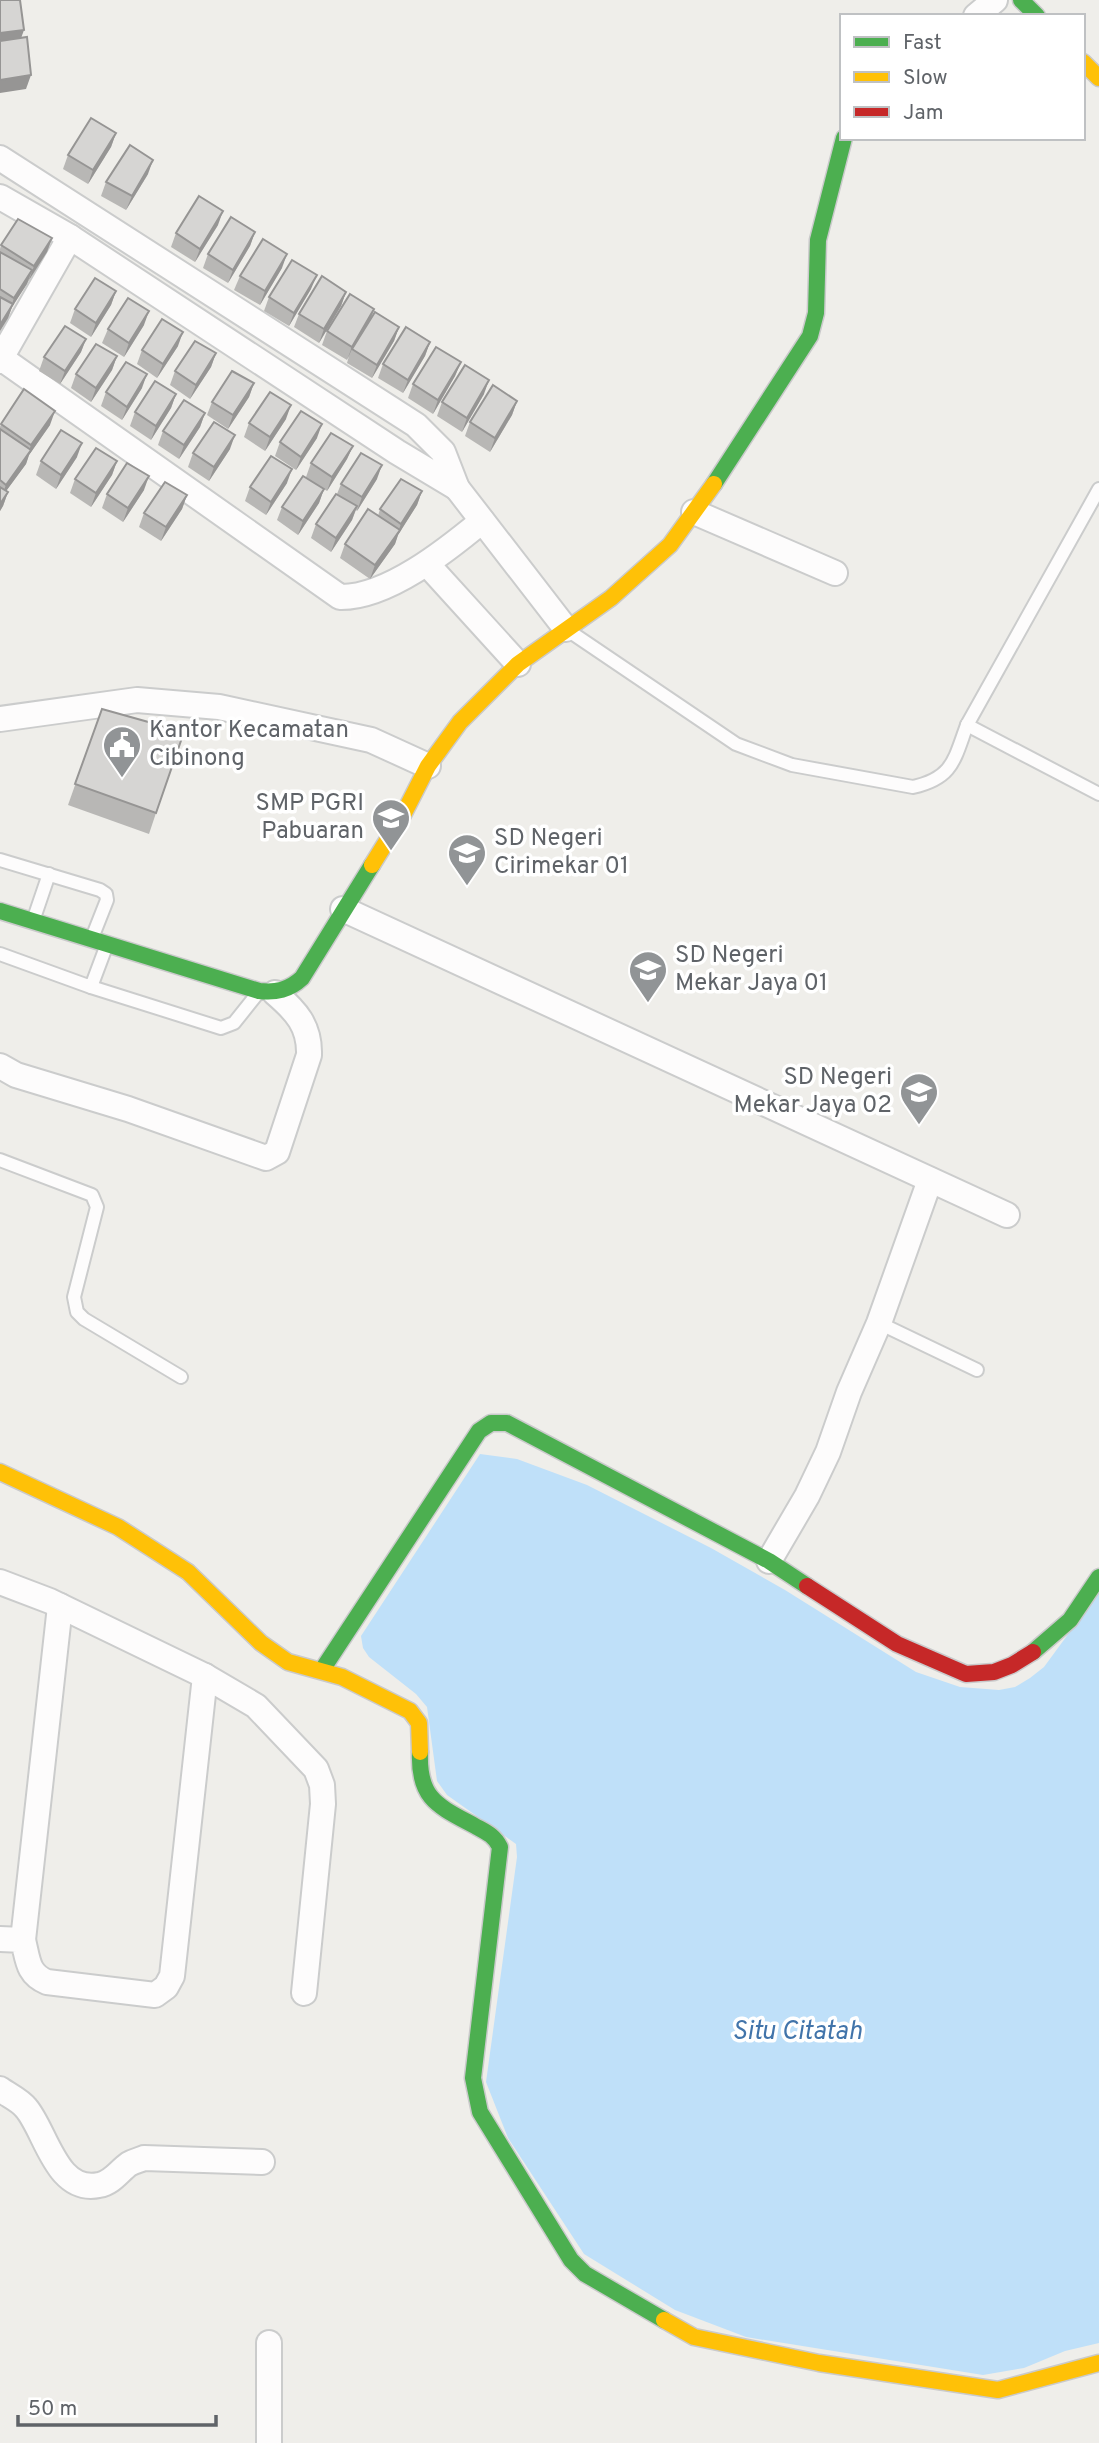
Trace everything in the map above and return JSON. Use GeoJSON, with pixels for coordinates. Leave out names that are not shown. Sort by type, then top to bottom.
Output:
{"type":"FeatureCollection","features":[{"type":"Feature","properties":{"kind":"street"},"geometry":{"type":"LineString","coordinates":[[978,14],[995,0]]}},
{"type":"Feature","properties":{"kind":"street"},"geometry":{"type":"LineString","coordinates":[[1021,0],[1035,14]]}},
{"type":"Feature","properties":{"kind":"street"},"geometry":{"type":"LineString","coordinates":[[1085,64],[1099,78]]}},
{"type":"Feature","properties":{"kind":"street"},"geometry":{"type":"LineString","coordinates":[[267,992],[294,987],[302,978],[402,816],[428,766],[460,722],[518,664],[611,598],[638,574],[670,545],[694,512],[810,336],[818,287],[818,240],[843,140]]}},
{"type":"Feature","properties":{"kind":"street"},"geometry":{"type":"LineString","coordinates":[[0,158],[416,425],[443,452],[457,488],[566,629]]}},
{"type":"Feature","properties":{"kind":"street"},"geometry":{"type":"LineString","coordinates":[[0,197],[70,237],[397,452],[457,488]]}},
{"type":"Feature","properties":{"kind":"street"},"geometry":{"type":"LineString","coordinates":[[70,237],[1,360],[340,597],[366,594],[428,565],[482,521]]}},
{"type":"Feature","properties":{"kind":"street"},"geometry":{"type":"LineString","coordinates":[[694,512],[835,573]]}},
{"type":"Feature","properties":{"kind":"street"},"geometry":{"type":"LineString","coordinates":[[428,565],[518,664]]}},
{"type":"Feature","properties":{"kind":"street"},"geometry":{"type":"LineString","coordinates":[[0,719],[137,700],[219,707],[372,740],[428,766]]}},
{"type":"Feature","properties":{"kind":"street"},"geometry":{"type":"LineString","coordinates":[[343,909],[1007,1216]]}},
{"type":"Feature","properties":{"kind":"street"},"geometry":{"type":"LineString","coordinates":[[0,1066],[16,1074],[139,1113],[266,1158],[277,1152],[309,1055],[309,1042],[296,1013],[267,992],[2,911]]}},
{"type":"Feature","properties":{"kind":"street"},"geometry":{"type":"LineString","coordinates":[[769,1560],[816,1477],[835,1433],[849,1392],[879,1323],[930,1180]]}},
{"type":"Feature","properties":{"kind":"street"},"geometry":{"type":"LineString","coordinates":[[322,1670],[479,1432],[487,1423],[498,1420],[769,1560],[897,1644],[966,1674],[994,1672],[1012,1665],[1042,1646],[1070,1620],[1099,1577]]}},
{"type":"Feature","properties":{"kind":"street"},"geometry":{"type":"LineString","coordinates":[[0,1472],[118,1527],[188,1572],[261,1643],[288,1662],[342,1677],[416,1716],[421,1733],[419,1773],[423,1788],[445,1810],[495,1837],[500,1847],[472,2078],[475,2096],[480,2112],[571,2260],[585,2274],[694,2337],[819,2363],[998,2390],[1099,2363]]}},
{"type":"Feature","properties":{"kind":"street"},"geometry":{"type":"LineString","coordinates":[[0,1582],[60,1606],[205,1676],[256,1706],[308,1759],[320,1777],[323,1804],[304,1993]]}},
{"type":"Feature","properties":{"kind":"street"},"geometry":{"type":"LineString","coordinates":[[60,1606],[12,1939],[37,1978],[47,1982],[155,1995],[166,1987],[172,1976],[205,1676]]}},
{"type":"Feature","properties":{"kind":"street"},"geometry":{"type":"LineString","coordinates":[[0,2089],[26,2107],[41,2132],[50,2155],[63,2171],[81,2185],[99,2185],[118,2176],[130,2164],[145,2158],[262,2162]]}},
{"type":"Feature","properties":{"kind":"street"},"geometry":{"type":"LineString","coordinates":[[269,2343],[269,2443]]}},
{"type":"Feature","properties":{"kind":"lane"},"geometry":{"type":"LineString","coordinates":[[566,629],[736,744],[792,765],[913,787],[933,782],[951,767],[967,725],[1099,489]]}},
{"type":"Feature","properties":{"kind":"lane"},"geometry":{"type":"LineString","coordinates":[[967,725],[1099,794]]}},
{"type":"Feature","properties":{"kind":"lane"},"geometry":{"type":"LineString","coordinates":[[0,860],[106,894],[92,986]]}},
{"type":"Feature","properties":{"kind":"lane"},"geometry":{"type":"LineString","coordinates":[[33,921],[49,874]]}},
{"type":"Feature","properties":{"kind":"lane"},"geometry":{"type":"LineString","coordinates":[[0,929],[2,911]]}},
{"type":"Feature","properties":{"kind":"lane"},"geometry":{"type":"LineString","coordinates":[[0,954],[221,1028],[234,1023],[267,992]]}},
{"type":"Feature","properties":{"kind":"lane"},"geometry":{"type":"LineString","coordinates":[[0,1160],[92,1195],[97,1207],[74,1297],[77,1312],[84,1319],[181,1377]]}},
{"type":"Feature","properties":{"kind":"lane"},"geometry":{"type":"LineString","coordinates":[[879,1323],[977,1370]]}},
{"type":"Feature","properties":{"kind":"water","name":"Situ Citatah"},"geometry":{"type":"Polygon","coordinates":[[[480,1454],[517,1459],[587,1485],[711,1548],[785,1590],[916,1672],[960,1687],[999,1690],[1015,1687],[1030,1678],[1044,1667],[1099,1592],[1099,2343],[1065,2351],[1024,2368],[983,2375],[746,2337],[675,2310],[584,2254],[508,2138],[486,2082],[517,1857],[516,1844],[447,1795],[437,1781],[427,1707],[416,1694],[369,1657],[363,1648],[361,1636],[480,1454]]]}},
{"type":"Feature","properties":{"kind":"building"},"geometry":{"type":"Polygon","coordinates":[[[0,0],[20,0],[24,30],[0,33],[0,0]]]}},
{"type":"Feature","properties":{"kind":"building"},"geometry":{"type":"Polygon","coordinates":[[[27,37],[31,75],[0,80],[0,41],[27,37]]]}},
{"type":"Feature","properties":{"kind":"building"},"geometry":{"type":"Polygon","coordinates":[[[91,118],[116,133],[93,170],[68,155],[91,118]]]}},
{"type":"Feature","properties":{"kind":"building"},"geometry":{"type":"Polygon","coordinates":[[[130,145],[153,160],[132,196],[106,182],[130,145]]]}},
{"type":"Feature","properties":{"kind":"building"},"geometry":{"type":"Polygon","coordinates":[[[199,196],[223,211],[200,249],[176,233],[199,196]]]}},
{"type":"Feature","properties":{"kind":"building"},"geometry":{"type":"Polygon","coordinates":[[[231,217],[255,232],[233,270],[208,254],[231,217]]]}},
{"type":"Feature","properties":{"kind":"building"},"geometry":{"type":"Polygon","coordinates":[[[18,219],[52,238],[34,266],[1,245],[18,219]]]}},
{"type":"Feature","properties":{"kind":"building"},"geometry":{"type":"Polygon","coordinates":[[[263,239],[287,254],[265,291],[240,276],[263,239]]]}},
{"type":"Feature","properties":{"kind":"building"},"geometry":{"type":"Polygon","coordinates":[[[0,252],[32,270],[14,298],[0,289],[0,252]]]}},
{"type":"Feature","properties":{"kind":"building"},"geometry":{"type":"Polygon","coordinates":[[[292,260],[317,275],[294,313],[269,297],[292,260]]]}},
{"type":"Feature","properties":{"kind":"building"},"geometry":{"type":"Polygon","coordinates":[[[322,276],[346,292],[324,329],[299,314],[322,276]]]}},
{"type":"Feature","properties":{"kind":"building"},"geometry":{"type":"Polygon","coordinates":[[[95,278],[116,291],[96,323],[75,309],[95,278]]]}},
{"type":"Feature","properties":{"kind":"building"},"geometry":{"type":"Polygon","coordinates":[[[350,294],[374,309],[352,347],[327,331],[350,294]]]}},
{"type":"Feature","properties":{"kind":"building"},"geometry":{"type":"Polygon","coordinates":[[[0,297],[13,304],[0,325],[0,297]]]}},
{"type":"Feature","properties":{"kind":"building"},"geometry":{"type":"Polygon","coordinates":[[[128,298],[149,311],[129,343],[108,329],[128,298]]]}},
{"type":"Feature","properties":{"kind":"building"},"geometry":{"type":"Polygon","coordinates":[[[375,312],[399,327],[377,365],[352,349],[375,312]]]}},
{"type":"Feature","properties":{"kind":"building"},"geometry":{"type":"Polygon","coordinates":[[[162,319],[183,332],[163,364],[142,350],[162,319]]]}},
{"type":"Feature","properties":{"kind":"building"},"geometry":{"type":"Polygon","coordinates":[[[65,326],[86,339],[65,371],[44,357],[65,326]]]}},
{"type":"Feature","properties":{"kind":"building"},"geometry":{"type":"Polygon","coordinates":[[[406,327],[430,342],[408,380],[383,364],[406,327]]]}},
{"type":"Feature","properties":{"kind":"building"},"geometry":{"type":"Polygon","coordinates":[[[195,341],[216,353],[196,385],[175,371],[195,341]]]}},
{"type":"Feature","properties":{"kind":"building"},"geometry":{"type":"Polygon","coordinates":[[[96,344],[117,356],[96,388],[76,374],[96,344]]]}},
{"type":"Feature","properties":{"kind":"building"},"geometry":{"type":"Polygon","coordinates":[[[436,347],[461,362],[438,400],[413,384],[436,347]]]}},
{"type":"Feature","properties":{"kind":"building"},"geometry":{"type":"Polygon","coordinates":[[[126,362],[147,374],[127,407],[106,392],[126,362]]]}},
{"type":"Feature","properties":{"kind":"building"},"geometry":{"type":"Polygon","coordinates":[[[465,365],[489,380],[467,418],[442,402],[465,365]]]}},
{"type":"Feature","properties":{"kind":"building"},"geometry":{"type":"Polygon","coordinates":[[[232,371],[254,383],[233,415],[212,402],[232,371]]]}},
{"type":"Feature","properties":{"kind":"building"},"geometry":{"type":"Polygon","coordinates":[[[155,381],[176,394],[156,426],[135,412],[155,381]]]}},
{"type":"Feature","properties":{"kind":"building"},"geometry":{"type":"Polygon","coordinates":[[[493,385],[517,401],[495,438],[470,422],[493,385]]]}},
{"type":"Feature","properties":{"kind":"building"},"geometry":{"type":"Polygon","coordinates":[[[24,389],[55,411],[31,445],[1,424],[24,389]]]}},
{"type":"Feature","properties":{"kind":"building"},"geometry":{"type":"Polygon","coordinates":[[[270,392],[291,405],[270,437],[249,423],[270,392]]]}},
{"type":"Feature","properties":{"kind":"building"},"geometry":{"type":"Polygon","coordinates":[[[184,400],[205,413],[184,445],[163,431],[184,400]]]}},
{"type":"Feature","properties":{"kind":"building"},"geometry":{"type":"Polygon","coordinates":[[[301,411],[322,424],[301,457],[280,442],[301,411]]]}},
{"type":"Feature","properties":{"kind":"building"},"geometry":{"type":"Polygon","coordinates":[[[214,422],[235,435],[214,467],[193,453],[214,422]]]}},
{"type":"Feature","properties":{"kind":"building"},"geometry":{"type":"Polygon","coordinates":[[[0,429],[31,450],[6,485],[0,480],[0,429]]]}},
{"type":"Feature","properties":{"kind":"building"},"geometry":{"type":"Polygon","coordinates":[[[61,430],[82,443],[61,475],[41,461],[61,430]]]}},
{"type":"Feature","properties":{"kind":"building"},"geometry":{"type":"Polygon","coordinates":[[[331,433],[353,446],[332,477],[311,463],[331,433]]]}},
{"type":"Feature","properties":{"kind":"building"},"geometry":{"type":"Polygon","coordinates":[[[96,448],[117,461],[96,493],[75,479],[96,448]]]}},
{"type":"Feature","properties":{"kind":"building"},"geometry":{"type":"Polygon","coordinates":[[[361,453],[382,465],[362,497],[341,484],[361,453]]]}},
{"type":"Feature","properties":{"kind":"building"},"geometry":{"type":"Polygon","coordinates":[[[271,456],[292,469],[271,502],[250,487],[271,456]]]}},
{"type":"Feature","properties":{"kind":"building"},"geometry":{"type":"Polygon","coordinates":[[[127,463],[149,476],[128,508],[107,494],[127,463]]]}},
{"type":"Feature","properties":{"kind":"building"},"geometry":{"type":"Polygon","coordinates":[[[303,476],[324,489],[303,521],[282,507],[303,476]]]}},
{"type":"Feature","properties":{"kind":"building"},"geometry":{"type":"Polygon","coordinates":[[[401,479],[422,491],[401,524],[380,509],[401,479]]]}},
{"type":"Feature","properties":{"kind":"building"},"geometry":{"type":"Polygon","coordinates":[[[165,482],[187,495],[166,527],[144,513],[165,482]]]}},
{"type":"Feature","properties":{"kind":"building"},"geometry":{"type":"Polygon","coordinates":[[[0,487],[8,492],[0,504],[0,487]]]}},
{"type":"Feature","properties":{"kind":"building"},"geometry":{"type":"Polygon","coordinates":[[[336,494],[357,506],[336,538],[316,524],[336,494]]]}},
{"type":"Feature","properties":{"kind":"building"},"geometry":{"type":"Polygon","coordinates":[[[368,509],[400,530],[375,565],[345,544],[368,509]]]}},
{"type":"Feature","properties":{"kind":"building","name":"Kantor Kecamatan Cibinong"},"geometry":{"type":"Polygon","coordinates":[[[102,709],[184,732],[156,813],[75,784],[102,709]]]}},
{"type":"Feature","properties":{"kind":"traffic: fast"},"geometry":{"type":"LineString","coordinates":[[1021,0],[1035,14]]}},
{"type":"Feature","properties":{"kind":"traffic: fast"},"geometry":{"type":"LineString","coordinates":[[714,484],[810,336],[816,313],[818,240],[843,140]]}},
{"type":"Feature","properties":{"kind":"traffic: fast"},"geometry":{"type":"LineString","coordinates":[[0,911],[259,991],[271,992],[287,988],[302,978],[372,865]]}},
{"type":"Feature","properties":{"kind":"traffic: fast"},"geometry":{"type":"LineString","coordinates":[[322,1670],[479,1431],[491,1423],[507,1423],[769,1561],[807,1586]]}},
{"type":"Feature","properties":{"kind":"traffic: fast"},"geometry":{"type":"LineString","coordinates":[[1033,1652],[1070,1620],[1099,1577]]}},
{"type":"Feature","properties":{"kind":"traffic: fast"},"geometry":{"type":"LineString","coordinates":[[420,1752],[423,1781],[433,1799],[451,1813],[489,1834],[500,1847],[473,2078],[480,2112],[571,2260],[585,2274],[664,2320]]}},
{"type":"Feature","properties":{"kind":"traffic: slow"},"geometry":{"type":"LineString","coordinates":[[1085,64],[1099,78]]}},
{"type":"Feature","properties":{"kind":"traffic: slow"},"geometry":{"type":"LineString","coordinates":[[372,865],[403,815],[428,766],[460,722],[518,664],[611,598],[670,545],[714,484]]}},
{"type":"Feature","properties":{"kind":"traffic: slow"},"geometry":{"type":"LineString","coordinates":[[0,1472],[118,1527],[188,1572],[261,1643],[288,1662],[342,1677],[410,1711],[419,1723],[420,1752]]}},
{"type":"Feature","properties":{"kind":"traffic: slow"},"geometry":{"type":"LineString","coordinates":[[664,2320],[694,2337],[819,2363],[998,2390],[1099,2363]]}},
{"type":"Feature","properties":{"kind":"traffic: jam"},"geometry":{"type":"LineString","coordinates":[[807,1586],[897,1644],[966,1674],[994,1672],[1033,1652]]}},
{"type":"Feature","properties":{"kind":"place","name":"Kantor Kecamatan Cibinong"},"geometry":{"type":"Point","coordinates":[122,779]}},
{"type":"Feature","properties":{"kind":"place","name":"SMP PGRI Pabuaran"},"geometry":{"type":"Point","coordinates":[391,852]}},
{"type":"Feature","properties":{"kind":"place","name":"SD Negeri Cirimekar 01"},"geometry":{"type":"Point","coordinates":[467,887]}},
{"type":"Feature","properties":{"kind":"place","name":"SD Negeri Mekar Jaya 01"},"geometry":{"type":"Point","coordinates":[648,1004]}},
{"type":"Feature","properties":{"kind":"place","name":"SD Negeri Mekar Jaya 02"},"geometry":{"type":"Point","coordinates":[919,1126]}}]}
